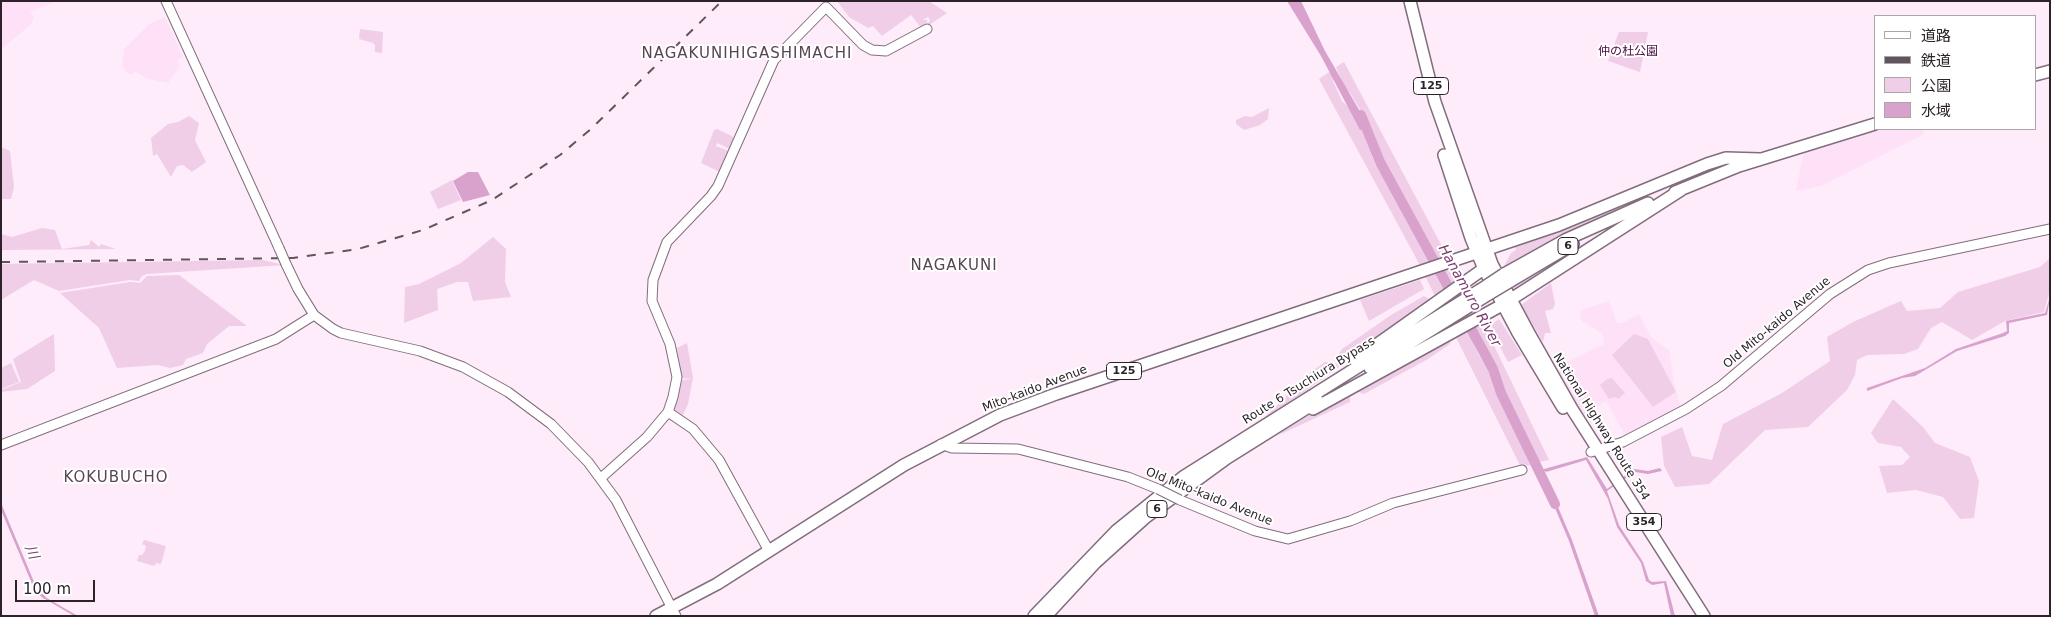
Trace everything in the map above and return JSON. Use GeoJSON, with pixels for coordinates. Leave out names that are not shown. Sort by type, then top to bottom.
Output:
{"type":"FeatureCollection","features":[{"type":"Feature","properties":{"kind":"highway","name":"125"},"geometry":{"type":"LineString","coordinates":[[1402,1],[1429,104],[1481,249]]}},
{"type":"Feature","properties":{"kind":"highway","name":"125"},"geometry":{"type":"LineString","coordinates":[[1410,1],[1435,102],[1481,249]]}},
{"type":"Feature","properties":{"kind":"highway"},"geometry":{"type":"LineString","coordinates":[[2036,75],[2050,71]]}},
{"type":"Feature","properties":{"kind":"highway","name":"6"},"geometry":{"type":"LineString","coordinates":[[1760,159],[1874,124]]}},
{"type":"Feature","properties":{"kind":"highway","name":"Mito-kaido Avenue"},"geometry":{"type":"LineString","coordinates":[[656,616],[674,612],[904,465],[958,435],[1000,415],[1056,394],[1460,258],[1481,249],[1587,215],[1707,164],[1726,158],[1760,159]]}},
{"type":"Feature","properties":{"kind":"highway","name":"Route 6 Tsuchiura Bypass"},"geometry":{"type":"LineString","coordinates":[[1046,616],[1095,563],[1146,517],[1227,458],[1448,315],[1507,278],[1629,212],[1760,159]]}},
{"type":"Feature","properties":{"kind":"highway"},"geometry":{"type":"LineString","coordinates":[[1284,422],[1297,418],[1502,305],[1583,251],[1681,190]]}},
{"type":"Feature","properties":{"kind":"highway","name":"National Highway Route 354"},"geometry":{"type":"LineString","coordinates":[[1481,249],[1502,305],[1696,616]]}},
{"type":"Feature","properties":{"kind":"highway"},"geometry":{"type":"LineString","coordinates":[[1264,425],[1488,266]]}},
{"type":"Feature","properties":{"kind":"highway","name":"Route 6 Tsuchiura Bypass"},"geometry":{"type":"LineString","coordinates":[[1034,616],[1088,558],[1140,510],[1183,478],[1264,425],[1448,315]]}},
{"type":"Feature","properties":{"kind":"highway","name":"National Highway Route 354"},"geometry":{"type":"LineString","coordinates":[[1594,452],[1704,616]]}},
{"type":"Feature","properties":{"kind":"street"},"geometry":{"type":"LineString","coordinates":[[166,1],[286,264],[298,289],[314,315],[341,333],[420,351],[491,382],[551,424],[577,449],[601,478],[637,538],[674,612]]}},
{"type":"Feature","properties":{"kind":"street"},"geometry":{"type":"LineString","coordinates":[[601,478],[647,437],[668,412],[674,397],[677,377],[670,344],[652,301],[653,280],[666,242],[711,196],[718,186],[774,60],[826,7],[863,45],[872,50],[886,51],[927,29]]}},
{"type":"Feature","properties":{"kind":"street","name":"Old Mito-kaido Avenue"},"geometry":{"type":"LineString","coordinates":[[1594,452],[1623,442],[1686,408],[1721,386],[1830,294],[1868,270],[1889,263],[2050,229]]}},
{"type":"Feature","properties":{"kind":"street"},"geometry":{"type":"LineString","coordinates":[[1,445],[276,339],[314,315]]}},
{"type":"Feature","properties":{"kind":"street"},"geometry":{"type":"LineString","coordinates":[[668,412],[693,430],[719,460],[769,551]]}},
{"type":"Feature","properties":{"kind":"street"},"geometry":{"type":"LineString","coordinates":[[958,435],[959,442],[963,448]]}},
{"type":"Feature","properties":{"kind":"street","name":"Old Mito-kaido Avenue"},"geometry":{"type":"LineString","coordinates":[[941,444],[946,447],[963,448],[1002,447],[1042,454],[1128,477],[1255,531],[1288,539],[1350,521],[1393,503],[1522,470]]}},
{"type":"Feature","properties":{"kind":"shaded area"},"geometry":{"type":"Polygon","coordinates":[[[1,1],[57,1],[30,12],[34,18],[31,24],[1,50],[1,1]]]}},
{"type":"Feature","properties":{"kind":"shaded area"},"geometry":{"type":"Polygon","coordinates":[[[165,17],[183,57],[177,60],[180,66],[168,83],[148,79],[134,71],[133,74],[127,73],[122,66],[124,49],[149,24],[165,17]]]}},
{"type":"Feature","properties":{"kind":"shaded area"},"geometry":{"type":"Polygon","coordinates":[[[1878,130],[1922,130],[1924,134],[1821,186],[1796,191],[1804,151],[1878,130]]]}},
{"type":"Feature","properties":{"kind":"shaded area"},"geometry":{"type":"Polygon","coordinates":[[[1609,301],[1617,323],[1622,323],[1639,314],[1651,337],[1669,350],[1674,383],[1681,408],[1626,437],[1606,401],[1582,417],[1554,371],[1569,361],[1604,344],[1603,334],[1582,321],[1580,315],[1581,310],[1609,301]]]}},
{"type":"Feature","properties":{"kind":"green space"},"geometry":{"type":"Polygon","coordinates":[[[837,1],[929,1],[947,13],[926,27],[930,20],[928,17],[923,20],[928,20],[922,29],[911,15],[882,36],[873,26],[868,28],[849,17],[837,1]]]}},
{"type":"Feature","properties":{"kind":"green space"},"geometry":{"type":"Polygon","coordinates":[[[360,29],[383,32],[382,53],[375,52],[375,45],[373,43],[359,39],[360,29]]]}},
{"type":"Feature","properties":{"kind":"green space","name":"仲の杜公園"},"geometry":{"type":"Polygon","coordinates":[[[1619,32],[1648,32],[1640,72],[1608,61],[1619,32]]]}},
{"type":"Feature","properties":{"kind":"green space"},"geometry":{"type":"Polygon","coordinates":[[[1344,62],[1487,331],[1549,460],[1539,462],[1518,417],[1512,411],[1493,363],[1480,338],[1475,336],[1451,288],[1447,285],[1449,283],[1437,258],[1383,160],[1364,116],[1349,91],[1346,91],[1336,67],[1344,62]]]}},
{"type":"Feature","properties":{"kind":"green space"},"geometry":{"type":"Polygon","coordinates":[[[1329,72],[1334,77],[1333,81],[1342,101],[1357,115],[1375,164],[1410,222],[1411,227],[1419,236],[1454,307],[1465,322],[1479,355],[1491,372],[1494,388],[1516,427],[1530,465],[1521,467],[1415,256],[1319,79],[1329,72]]]}},
{"type":"Feature","properties":{"kind":"green space"},"geometry":{"type":"Polygon","coordinates":[[[1269,108],[1268,119],[1260,125],[1244,130],[1236,124],[1236,120],[1245,116],[1252,117],[1269,108]]]}},
{"type":"Feature","properties":{"kind":"green space"},"geometry":{"type":"Polygon","coordinates":[[[189,116],[199,123],[195,140],[206,162],[192,172],[183,165],[177,166],[171,177],[157,154],[153,156],[151,138],[168,124],[178,122],[189,116]]]}},
{"type":"Feature","properties":{"kind":"green space"},"geometry":{"type":"Polygon","coordinates":[[[717,129],[732,136],[734,139],[730,149],[717,143],[716,146],[729,151],[720,172],[701,163],[714,130],[717,129]]]}},
{"type":"Feature","properties":{"kind":"green space"},"geometry":{"type":"Polygon","coordinates":[[[1,147],[10,151],[14,187],[11,199],[1,199],[1,147]]]}},
{"type":"Feature","properties":{"kind":"green space"},"geometry":{"type":"Polygon","coordinates":[[[452,180],[461,200],[438,209],[430,192],[452,180]]]}},
{"type":"Feature","properties":{"kind":"green space"},"geometry":{"type":"Polygon","coordinates":[[[1619,205],[1620,210],[1562,238],[1559,236],[1502,270],[1511,253],[1516,250],[1514,243],[1619,205]]]}},
{"type":"Feature","properties":{"kind":"green space"},"geometry":{"type":"Polygon","coordinates":[[[1612,227],[1613,229],[1518,294],[1512,291],[1510,286],[1513,284],[1612,227]]]}},
{"type":"Feature","properties":{"kind":"green space"},"geometry":{"type":"Polygon","coordinates":[[[42,228],[55,230],[62,249],[89,245],[91,240],[99,247],[101,244],[116,249],[1,250],[1,234],[12,237],[42,228]]]}},
{"type":"Feature","properties":{"kind":"green space"},"geometry":{"type":"Polygon","coordinates":[[[493,237],[506,249],[505,282],[511,297],[473,301],[468,282],[457,282],[437,289],[438,310],[404,323],[405,287],[419,284],[461,263],[493,237]]]}},
{"type":"Feature","properties":{"kind":"green space"},"geometry":{"type":"Polygon","coordinates":[[[2050,258],[2050,290],[2044,312],[2005,321],[1972,340],[1942,322],[1931,328],[1918,349],[1904,354],[1867,355],[1857,360],[1855,375],[1847,390],[1808,427],[1765,430],[1709,484],[1675,487],[1664,466],[1661,437],[1682,427],[1692,456],[1712,460],[1723,424],[1782,393],[1830,361],[1827,337],[1853,322],[1901,301],[1907,311],[1940,308],[1958,292],[2040,267],[2050,258]]]}},
{"type":"Feature","properties":{"kind":"green space"},"geometry":{"type":"Polygon","coordinates":[[[262,260],[285,265],[147,274],[142,276],[139,281],[130,280],[59,291],[34,280],[1,300],[1,264],[262,260]]]}},
{"type":"Feature","properties":{"kind":"green space"},"geometry":{"type":"Polygon","coordinates":[[[179,275],[247,326],[229,326],[207,344],[203,353],[186,359],[183,365],[170,368],[158,365],[117,368],[99,328],[60,293],[130,282],[140,283],[147,276],[179,275]]]}},
{"type":"Feature","properties":{"kind":"green space"},"geometry":{"type":"Polygon","coordinates":[[[1420,280],[1424,289],[1369,321],[1360,300],[1420,280]]]}},
{"type":"Feature","properties":{"kind":"green space"},"geometry":{"type":"Polygon","coordinates":[[[1551,283],[1555,304],[1553,309],[1545,311],[1551,333],[1545,333],[1543,342],[1521,305],[1551,283]]]}},
{"type":"Feature","properties":{"kind":"green space"},"geometry":{"type":"Polygon","coordinates":[[[1424,296],[1433,301],[1257,425],[1311,372],[1325,362],[1329,362],[1333,366],[1338,362],[1336,358],[1342,349],[1391,315],[1424,296]]]}},
{"type":"Feature","properties":{"kind":"green space"},"geometry":{"type":"Polygon","coordinates":[[[1499,319],[1522,355],[1508,362],[1489,326],[1499,319]]]}},
{"type":"Feature","properties":{"kind":"green space"},"geometry":{"type":"Polygon","coordinates":[[[54,334],[55,371],[27,389],[1,392],[1,390],[21,382],[13,359],[54,334]]]}},
{"type":"Feature","properties":{"kind":"green space"},"geometry":{"type":"Polygon","coordinates":[[[1634,334],[1648,339],[1676,392],[1653,407],[1612,355],[1634,334]]]}},
{"type":"Feature","properties":{"kind":"green space"},"geometry":{"type":"Polygon","coordinates":[[[1451,336],[1450,344],[1428,359],[1364,394],[1356,391],[1350,396],[1350,402],[1280,433],[1355,388],[1451,336]]]}},
{"type":"Feature","properties":{"kind":"green space"},"geometry":{"type":"Polygon","coordinates":[[[687,343],[693,378],[688,404],[682,417],[674,410],[682,380],[692,379],[681,378],[677,348],[687,343]]]}},
{"type":"Feature","properties":{"kind":"green space"},"geometry":{"type":"Polygon","coordinates":[[[11,363],[19,382],[1,389],[1,368],[11,363]]]}},
{"type":"Feature","properties":{"kind":"green space"},"geometry":{"type":"Polygon","coordinates":[[[1612,378],[1625,393],[1618,399],[1615,397],[1609,399],[1600,385],[1607,379],[1612,378]]]}},
{"type":"Feature","properties":{"kind":"green space"},"geometry":{"type":"Polygon","coordinates":[[[1893,399],[1923,427],[1935,443],[1970,457],[1979,481],[1974,518],[1960,519],[1943,497],[1916,490],[1887,493],[1879,466],[1902,465],[1910,457],[1901,447],[1878,443],[1871,433],[1893,399]]]}},
{"type":"Feature","properties":{"kind":"green space"},"geometry":{"type":"Polygon","coordinates":[[[144,540],[166,546],[161,564],[156,563],[154,566],[137,561],[139,555],[142,555],[145,551],[146,546],[142,544],[144,540]]]}},
{"type":"Feature","properties":{"kind":"water"},"geometry":{"type":"Polygon","coordinates":[[[1287,1],[1301,1],[1325,51],[1369,127],[1360,130],[1321,56],[1287,1]]]}},
{"type":"Feature","properties":{"kind":"water"},"geometry":{"type":"Polygon","coordinates":[[[468,172],[478,172],[490,195],[463,202],[453,181],[468,172]]]}},
{"type":"Feature","properties":{"kind":"water"},"geometry":{"type":"Polygon","coordinates":[[[2050,297],[2047,315],[2009,323],[2009,333],[2005,336],[1957,351],[1915,376],[1902,378],[1867,391],[1867,388],[1925,368],[1956,349],[2007,331],[2006,321],[2045,313],[2050,297]]]}},
{"type":"Feature","properties":{"kind":"water"},"geometry":{"type":"Polygon","coordinates":[[[1587,457],[1607,489],[1634,469],[1648,471],[1660,468],[1662,471],[1648,474],[1635,472],[1607,491],[1619,525],[1643,562],[1649,580],[1652,582],[1666,581],[1675,616],[1671,616],[1664,583],[1652,585],[1646,581],[1641,563],[1617,527],[1608,499],[1586,460],[1546,472],[1544,469],[1587,457]]]}},
{"type":"Feature","properties":{"kind":"water"},"geometry":{"type":"Polygon","coordinates":[[[1552,493],[1572,540],[1599,616],[1595,616],[1569,541],[1549,494],[1552,493]]]}},
{"type":"Feature","properties":{"kind":"water"},"geometry":{"type":"Polygon","coordinates":[[[1,503],[37,589],[46,597],[44,599],[35,591],[1,510],[1,503]]]}},
{"type":"Feature","properties":{"kind":"waterway","name":"Hanamuro River"},"geometry":{"type":"LineString","coordinates":[[1361,115],[1380,162],[1493,369],[1501,393],[1555,504]]}},
{"type":"Feature","properties":{"kind":"waterway","name":"Hanamuro River"},"geometry":{"type":"LineString","coordinates":[[1538,471],[1545,470]]}},
{"type":"Feature","properties":{"kind":"waterway","name":"川"},"geometry":{"type":"LineString","coordinates":[[45,598],[76,616]]}},
{"type":"Feature","properties":{"kind":"railway"},"geometry":{"type":"LineString","coordinates":[[1,262],[293,258],[358,249],[423,230],[492,200],[560,155],[591,129],[722,1]]}},
{"type":"Feature","properties":{"kind":"district","name":"NAGAKUNIHIGASHIMACHI"},"geometry":{"type":"Point","coordinates":[747,54]}},
{"type":"Feature","properties":{"kind":"district","name":"NAGAKUNI"},"geometry":{"type":"Point","coordinates":[954,266]}},
{"type":"Feature","properties":{"kind":"district","name":"KOKUBUCHO"},"geometry":{"type":"Point","coordinates":[116,478]}}]}
